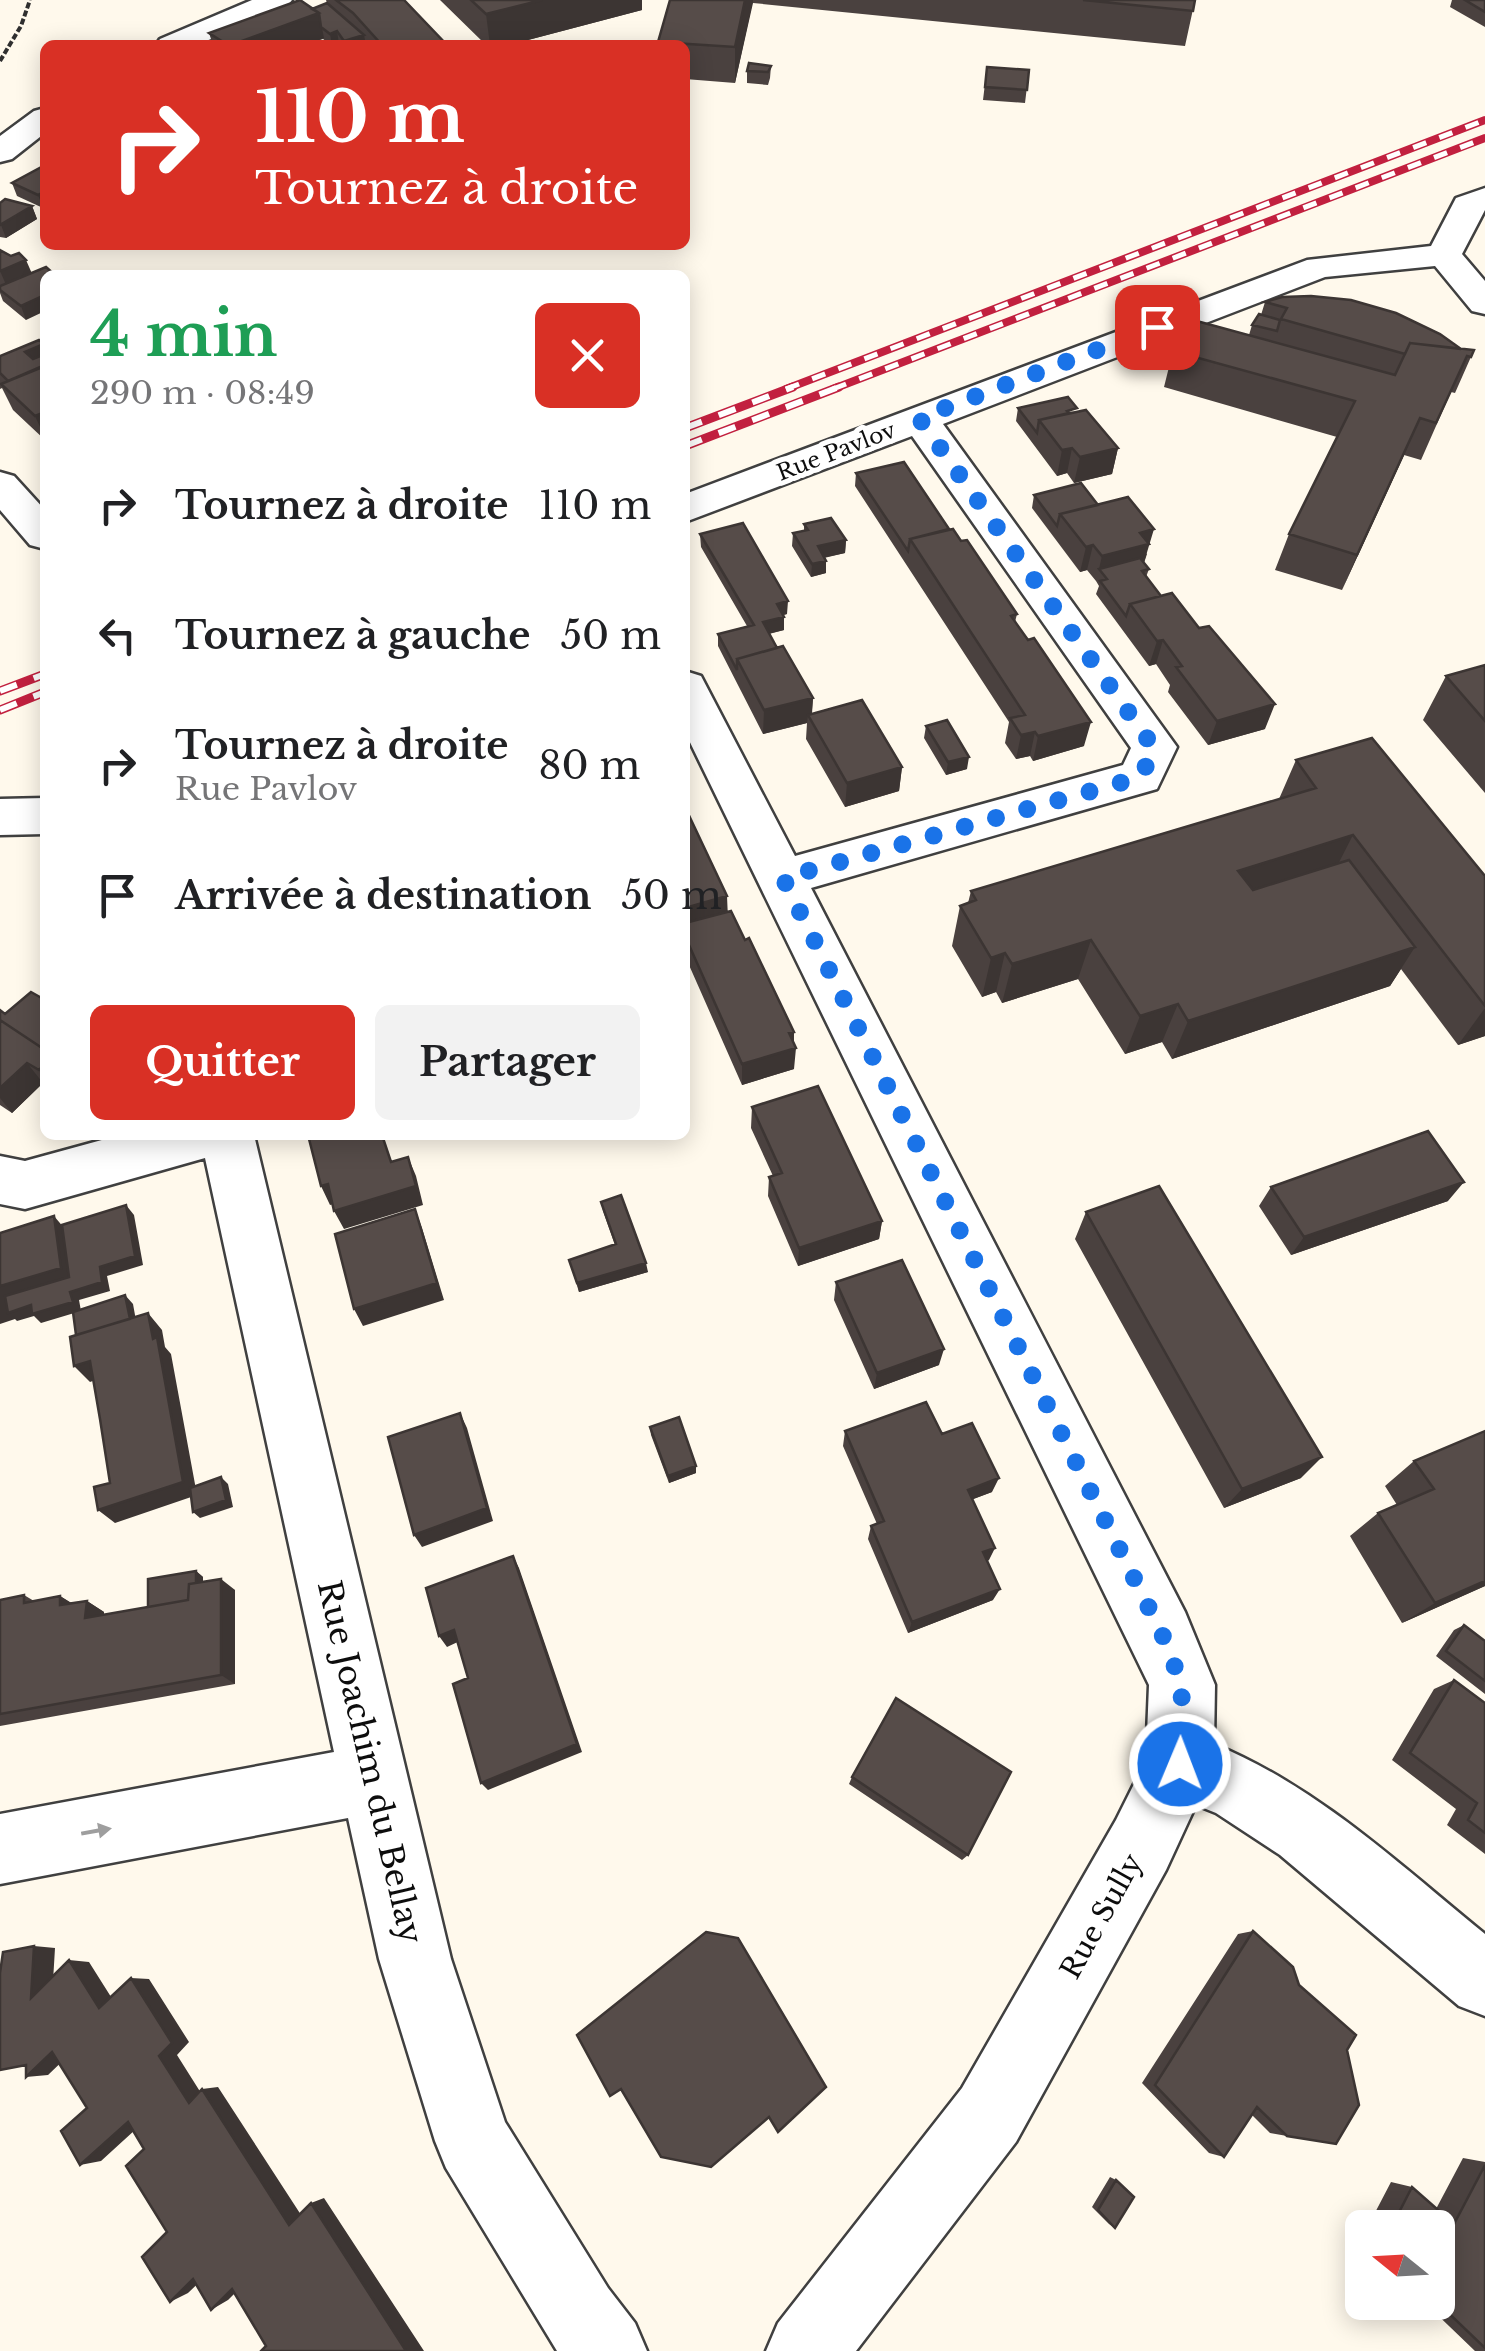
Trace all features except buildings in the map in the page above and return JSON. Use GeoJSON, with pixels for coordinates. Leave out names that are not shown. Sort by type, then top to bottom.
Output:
{"type":"FeatureCollection","features":[{"type":"Feature","properties":{"kind":"street"},"geometry":{"type":"LineString","coordinates":[[182,40],[277,0]]}},
{"type":"Feature","properties":{"kind":"street"},"geometry":{"type":"LineString","coordinates":[[0,152],[40,122]]}},
{"type":"Feature","properties":{"kind":"street"},"geometry":{"type":"LineString","coordinates":[[1485,198],[1468,205],[1444,255],[1485,303]]}},
{"type":"Feature","properties":{"kind":"street","name":"Rue Pavlov"},"geometry":{"type":"LineString","coordinates":[[690,507],[1319,267],[1444,255]]}},
{"type":"Feature","properties":{"kind":"street"},"geometry":{"type":"LineString","coordinates":[[783,878],[1141,777],[1149,766],[1154,748],[919,418]]}},
{"type":"Feature","properties":{"kind":"street"},"geometry":{"type":"LineString","coordinates":[[0,485],[40,530]]}},
{"type":"Feature","properties":{"kind":"street","name":"Rue Sully"},"geometry":{"type":"LineString","coordinates":[[690,697],[1162,1634],[1182,1685],[1180,1764],[1141,1844],[989,2115],[806,2351]]}},
{"type":"Feature","properties":{"kind":"street"},"geometry":{"type":"LineString","coordinates":[[0,816],[40,816]]}},
{"type":"Feature","properties":{"kind":"street"},"geometry":{"type":"LineString","coordinates":[[0,1180],[25,1185],[186,1140]]}},
{"type":"Feature","properties":{"kind":"street","name":"Rue Joachim du Bellay"},"geometry":{"type":"LineString","coordinates":[[227,1140],[415,1959],[473,2141],[580,2316],[607,2351]]}},
{"type":"Feature","properties":{"kind":"street"},"geometry":{"type":"LineString","coordinates":[[1180,1764],[1240,1789],[1304,1830],[1485,1980]]}},
{"type":"Feature","properties":{"kind":"street"},"geometry":{"type":"LineString","coordinates":[[0,1849],[375,1779]]}},
{"type":"Feature","properties":{"kind":"path"},"geometry":{"type":"LineString","coordinates":[[0,61],[30,0]]}},
{"type":"Feature","properties":{"kind":"railway"},"geometry":{"type":"LineString","coordinates":[[786,389],[1485,120]]}},
{"type":"Feature","properties":{"kind":"railway"},"geometry":{"type":"LineString","coordinates":[[833,389],[1485,138]]}},
{"type":"Feature","properties":{"kind":"railway"},"geometry":{"type":"LineString","coordinates":[[690,426],[793,387]]}},
{"type":"Feature","properties":{"kind":"railway"},"geometry":{"type":"LineString","coordinates":[[690,444],[839,387]]}},
{"type":"Feature","properties":{"kind":"railway"},"geometry":{"type":"LineString","coordinates":[[0,691],[40,676]]}},
{"type":"Feature","properties":{"kind":"railway"},"geometry":{"type":"LineString","coordinates":[[0,710],[40,694]]}},
{"type":"Feature","properties":{"kind":"route"},"geometry":{"type":"LineString","coordinates":[[1157,327],[919,418],[1154,748],[1149,766],[1141,777],[783,878],[1162,1634],[1182,1685],[1180,1764]]}}]}
